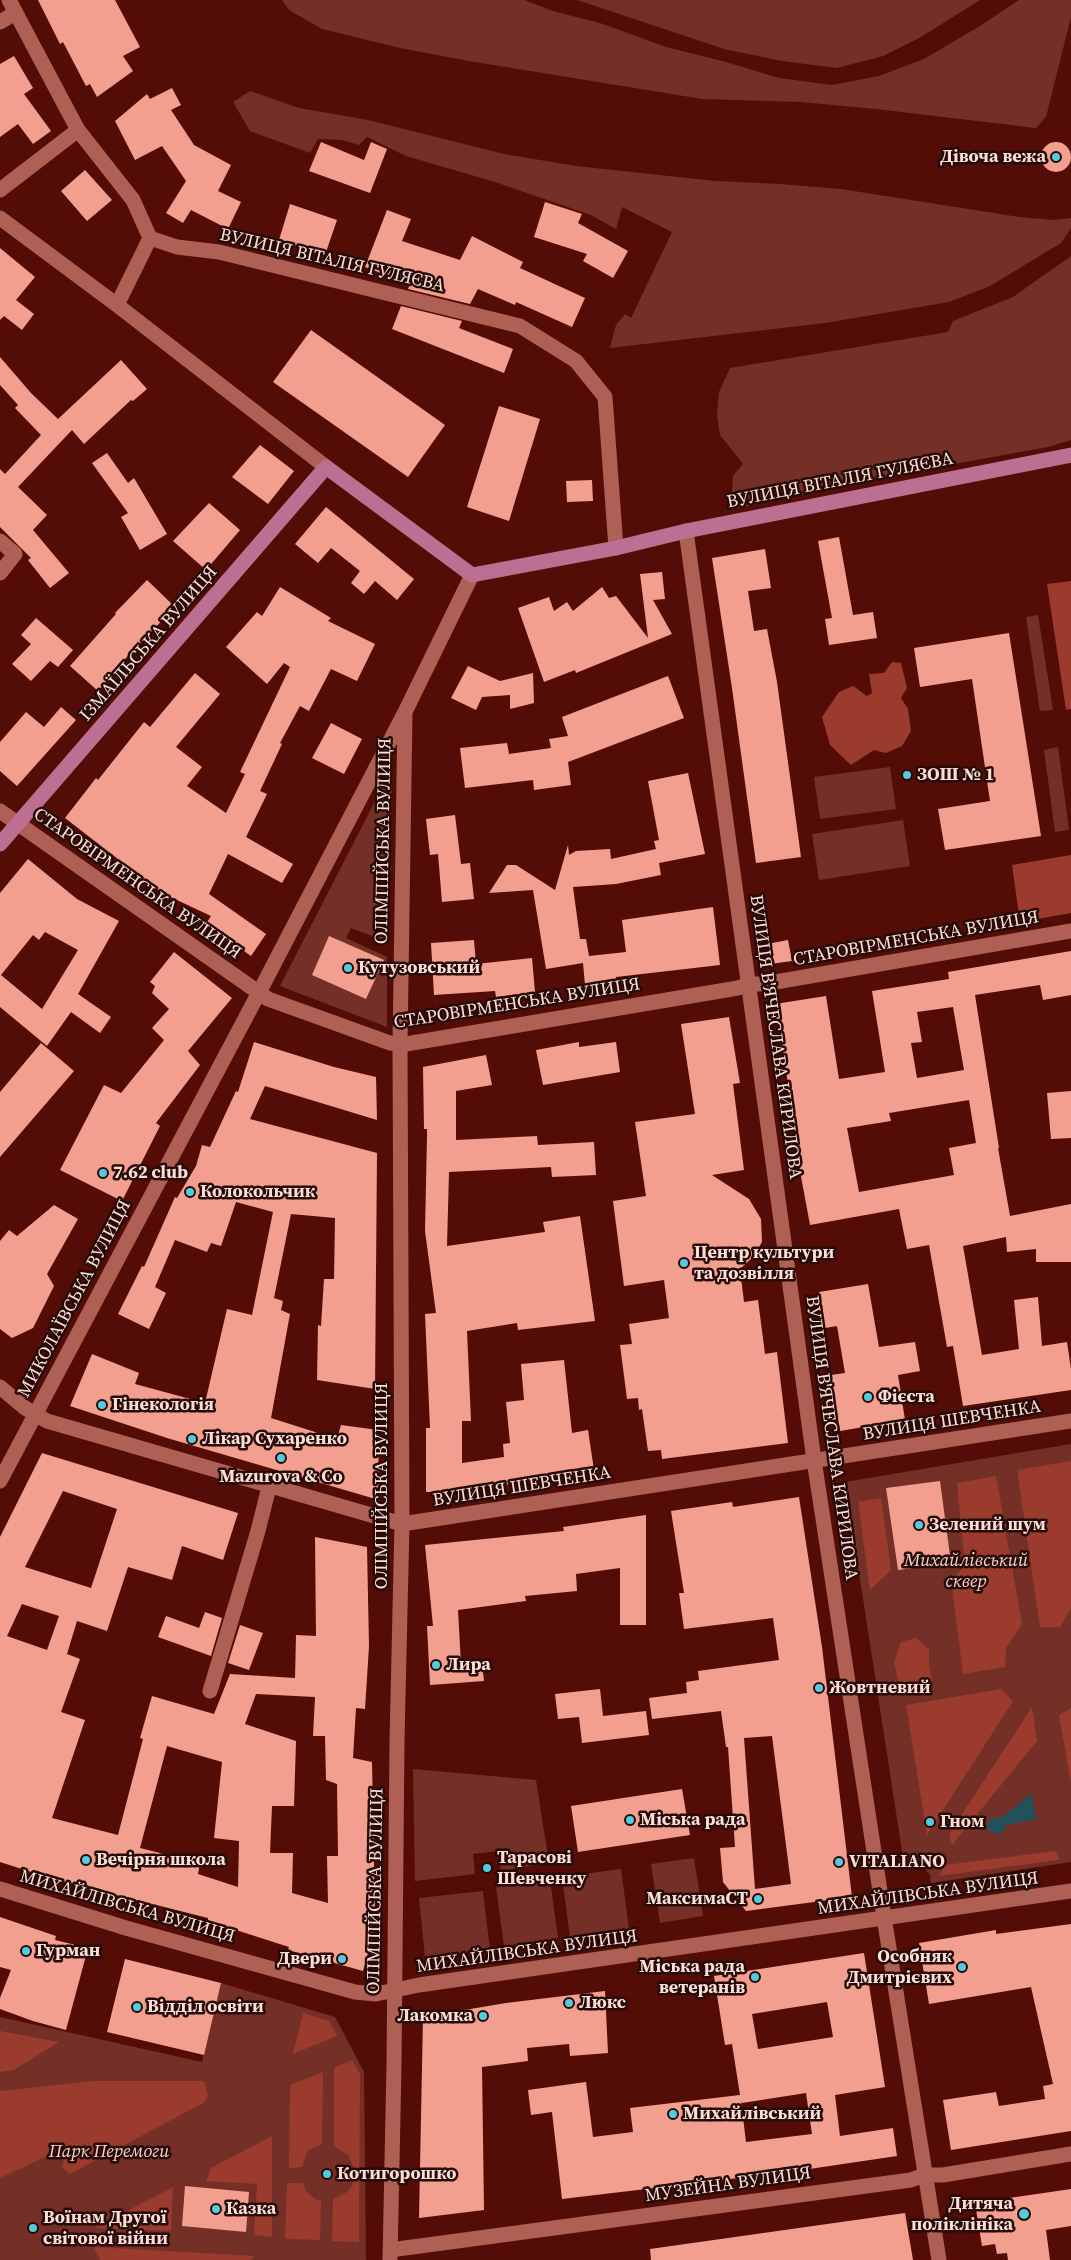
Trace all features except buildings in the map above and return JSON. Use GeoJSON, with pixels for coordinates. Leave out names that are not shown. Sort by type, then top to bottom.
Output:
{"type":"FeatureCollection","features":[{"type":"Feature","properties":{"kind":"main road","name":"ВУЛИЦЯ ВІТАЛІЯ ГУЛЯЄВА"},"geometry":{"type":"LineString","coordinates":[[472,575],[616,548],[686,530],[1071,455]]}},
{"type":"Feature","properties":{"kind":"main road"},"geometry":{"type":"LineString","coordinates":[[326,468],[472,575]]}},
{"type":"Feature","properties":{"kind":"main road","name":"ІЗМАЇЛЬСЬКА ВУЛИЦЯ"},"geometry":{"type":"LineString","coordinates":[[0,844],[326,468]]}},
{"type":"Feature","properties":{"kind":"street"},"geometry":{"type":"LineString","coordinates":[[0,22],[12,6],[78,130],[133,200],[150,238],[117,305]]}},
{"type":"Feature","properties":{"kind":"street"},"geometry":{"type":"LineString","coordinates":[[0,190],[78,130]]}},
{"type":"Feature","properties":{"kind":"street"},"geometry":{"type":"LineString","coordinates":[[0,218],[117,305],[326,468]]}},
{"type":"Feature","properties":{"kind":"street","name":"ВУЛИЦЯ ВІТАЛІЯ ГУЛЯЄВА"},"geometry":{"type":"LineString","coordinates":[[150,238],[177,247],[219,252],[520,326],[576,361],[605,397],[616,548]]}},
{"type":"Feature","properties":{"kind":"street","name":"ВУЛИЦЯ В'ЯЧЕСЛАВА КИРИЛОВА"},"geometry":{"type":"LineString","coordinates":[[686,530],[814,1460],[924,2175],[940,2260]]}},
{"type":"Feature","properties":{"kind":"street"},"geometry":{"type":"LineString","coordinates":[[0,541],[15,554],[0,573]]}},
{"type":"Feature","properties":{"kind":"street","name":"МИКОЛАЇВСЬКА ВУЛИЦЯ"},"geometry":{"type":"LineString","coordinates":[[0,1481],[405,712],[472,575]]}},
{"type":"Feature","properties":{"kind":"street","name":"ОЛІМПІЙСЬКА ВУЛИЦЯ"},"geometry":{"type":"LineString","coordinates":[[390,2255],[402,1524],[400,1045],[405,712]]}},
{"type":"Feature","properties":{"kind":"street","name":"СТАРОВІРМЕНСЬКА ВУЛИЦЯ"},"geometry":{"type":"LineString","coordinates":[[0,811],[268,999],[400,1045],[738,988],[750,984],[764,984],[1071,931]]}},
{"type":"Feature","properties":{"kind":"street","name":"ВУЛИЦЯ ШЕВЧЕНКА"},"geometry":{"type":"LineString","coordinates":[[0,1386],[25,1408],[47,1421],[402,1524],[1071,1421]]}},
{"type":"Feature","properties":{"kind":"street"},"geometry":{"type":"LineString","coordinates":[[210,1691],[258,1531],[269,1486]]}},
{"type":"Feature","properties":{"kind":"street","name":"МИХАЙЛІВСЬКА ВУЛИЦЯ"},"geometry":{"type":"LineString","coordinates":[[0,1889],[126,1928],[355,1992],[376,1994],[394,1992],[419,1985],[861,1923],[884,1917],[903,1917],[1071,1891]]}},
{"type":"Feature","properties":{"kind":"street","name":"МУЗЕЙНА ВУЛИЦЯ"},"geometry":{"type":"LineString","coordinates":[[390,2255],[911,2180],[924,2175],[943,2175],[1071,2154]]}},
{"type":"Feature","properties":{"kind":"green space"},"geometry":{"type":"Polygon","coordinates":[[[282,0],[524,0],[553,11],[603,24],[666,47],[779,78],[832,85],[879,76],[924,59],[980,26],[1019,0],[1071,0],[1071,17],[1046,117],[1036,128],[801,102],[702,99],[469,61],[400,48],[322,29],[289,10],[282,0]]]}},
{"type":"Feature","properties":{"kind":"green space"},"geometry":{"type":"Polygon","coordinates":[[[577,0],[980,0],[921,37],[883,56],[837,68],[782,61],[724,49],[577,0]]]}},
{"type":"Feature","properties":{"kind":"green space"},"geometry":{"type":"Polygon","coordinates":[[[250,91],[299,108],[368,120],[504,154],[576,166],[715,181],[841,189],[1019,217],[1054,220],[1071,218],[1071,228],[1061,243],[990,286],[949,302],[825,323],[610,348],[616,325],[625,314],[631,318],[672,232],[622,207],[616,229],[591,215],[495,182],[406,156],[367,137],[359,145],[342,140],[318,139],[310,153],[250,131],[233,102],[250,91]]]}},
{"type":"Feature","properties":{"kind":"green space"},"geometry":{"type":"Polygon","coordinates":[[[1071,256],[1071,440],[1048,447],[915,471],[738,508],[731,506],[733,476],[743,464],[720,435],[717,416],[719,392],[730,368],[948,332],[953,321],[1013,297],[1071,256]]]}},
{"type":"Feature","properties":{"kind":"green space"},"geometry":{"type":"Polygon","coordinates":[[[1071,581],[1071,709],[1066,710],[1047,584],[1071,581]]]}},
{"type":"Feature","properties":{"kind":"green space"},"geometry":{"type":"Polygon","coordinates":[[[1038,615],[1053,710],[1040,711],[1026,617],[1038,615]]]}},
{"type":"Feature","properties":{"kind":"green space"},"geometry":{"type":"Polygon","coordinates":[[[892,662],[901,663],[907,688],[901,698],[908,709],[911,731],[902,746],[886,753],[874,750],[851,765],[830,745],[822,717],[839,692],[853,686],[867,696],[872,693],[869,674],[884,673],[892,662]]]}},
{"type":"Feature","properties":{"kind":"green space"},"geometry":{"type":"Polygon","coordinates":[[[1058,747],[1069,830],[1055,832],[1044,750],[1058,747]]]}},
{"type":"Feature","properties":{"kind":"green space"},"geometry":{"type":"Polygon","coordinates":[[[890,767],[896,809],[820,819],[814,777],[890,767]]]}},
{"type":"Feature","properties":{"kind":"green space"},"geometry":{"type":"Polygon","coordinates":[[[392,768],[388,942],[351,928],[346,938],[387,957],[387,1027],[280,986],[392,768]]]}},
{"type":"Feature","properties":{"kind":"green space"},"geometry":{"type":"Polygon","coordinates":[[[903,820],[910,866],[819,880],[812,834],[903,820]]]}},
{"type":"Feature","properties":{"kind":"green space"},"geometry":{"type":"Polygon","coordinates":[[[1071,855],[1071,913],[1020,922],[1012,865],[1071,855]]]}},
{"type":"Feature","properties":{"kind":"green space","name":"Михайлівський сквер"},"geometry":{"type":"Polygon","coordinates":[[[1071,1444],[1071,1862],[931,1883],[930,1874],[920,1865],[917,1863],[904,1864],[845,1482],[1071,1444]]]}},
{"type":"Feature","properties":{"kind":"green space"},"geometry":{"type":"Polygon","coordinates":[[[1071,1461],[1071,1608],[1060,1627],[1040,1627],[1017,1470],[1071,1461]]]}},
{"type":"Feature","properties":{"kind":"green space"},"geometry":{"type":"Polygon","coordinates":[[[996,1476],[1022,1624],[1006,1648],[1005,1667],[963,1674],[951,1579],[965,1566],[957,1483],[996,1476]]]}},
{"type":"Feature","properties":{"kind":"green space"},"geometry":{"type":"Polygon","coordinates":[[[881,1498],[891,1570],[870,1590],[858,1502],[881,1498]]]}},
{"type":"Feature","properties":{"kind":"green space"},"geometry":{"type":"Polygon","coordinates":[[[916,1638],[929,1649],[929,1667],[932,1681],[899,1685],[894,1662],[901,1642],[916,1638]]]}},
{"type":"Feature","properties":{"kind":"green space"},"geometry":{"type":"Polygon","coordinates":[[[1001,1689],[1013,1701],[927,1835],[906,1705],[1001,1689]]]}},
{"type":"Feature","properties":{"kind":"green space"},"geometry":{"type":"Polygon","coordinates":[[[1032,1707],[1037,1741],[952,1845],[949,1834],[1032,1707]]]}},
{"type":"Feature","properties":{"kind":"green space"},"geometry":{"type":"Polygon","coordinates":[[[1071,1708],[1071,1783],[1059,1715],[1071,1708]]]}},
{"type":"Feature","properties":{"kind":"green space"},"geometry":{"type":"Polygon","coordinates":[[[413,1769],[536,1780],[549,1863],[501,1871],[498,1851],[473,1854],[475,1874],[415,1881],[413,1769]]]}},
{"type":"Feature","properties":{"kind":"green space"},"geometry":{"type":"Polygon","coordinates":[[[1056,1851],[1059,1860],[939,1876],[945,1865],[1056,1851]]]}},
{"type":"Feature","properties":{"kind":"green space"},"geometry":{"type":"Polygon","coordinates":[[[694,1858],[703,1916],[660,1923],[651,1864],[694,1858]]]}},
{"type":"Feature","properties":{"kind":"green space"},"geometry":{"type":"Polygon","coordinates":[[[621,1869],[629,1929],[570,1937],[562,1877],[621,1869]]]}},
{"type":"Feature","properties":{"kind":"green space"},"geometry":{"type":"Polygon","coordinates":[[[550,1880],[558,1938],[504,1946],[496,1887],[550,1880]]]}},
{"type":"Feature","properties":{"kind":"green space"},"geometry":{"type":"Polygon","coordinates":[[[483,1891],[490,1950],[425,1957],[419,1898],[483,1891]]]}},
{"type":"Feature","properties":{"kind":"green space","name":"Парк Перемоги"},"geometry":{"type":"Polygon","coordinates":[[[221,1983],[335,2017],[364,2072],[366,2260],[0,2260],[0,2017],[202,2062],[221,1983]]]}},
{"type":"Feature","properties":{"kind":"green space"},"geometry":{"type":"Polygon","coordinates":[[[303,2013],[329,2021],[337,2036],[293,2054],[303,2013]]]}},
{"type":"Feature","properties":{"kind":"green space"},"geometry":{"type":"Polygon","coordinates":[[[0,2031],[59,2042],[14,2070],[0,2072],[0,2031]]]}},
{"type":"Feature","properties":{"kind":"green space"},"geometry":{"type":"Polygon","coordinates":[[[352,2060],[360,2074],[359,2242],[332,2241],[333,2199],[347,2192],[352,2185],[355,2170],[348,2155],[334,2146],[334,2068],[352,2060]]]}},
{"type":"Feature","properties":{"kind":"green space"},"geometry":{"type":"Polygon","coordinates":[[[323,2072],[322,2144],[308,2150],[302,2167],[289,2168],[290,2085],[323,2072]]]}},
{"type":"Feature","properties":{"kind":"green space"},"geometry":{"type":"Polygon","coordinates":[[[93,2081],[204,2081],[208,2095],[205,2102],[70,2174],[62,2167],[67,2147],[0,2178],[0,2091],[93,2081]]]}},
{"type":"Feature","properties":{"kind":"green space"},"geometry":{"type":"Polygon","coordinates":[[[272,2136],[272,2237],[254,2235],[257,2184],[206,2181],[211,2168],[272,2136]]]}},
{"type":"Feature","properties":{"kind":"green space"},"geometry":{"type":"Polygon","coordinates":[[[287,2183],[303,2183],[306,2191],[315,2199],[321,2201],[320,2240],[285,2239],[287,2183]]]}},
{"type":"Feature","properties":{"kind":"green space"},"geometry":{"type":"Polygon","coordinates":[[[173,2187],[171,2231],[95,2228],[173,2187]]]}},
{"type":"Feature","properties":{"kind":"green space"},"geometry":{"type":"Polygon","coordinates":[[[94,2247],[255,2256],[251,2260],[100,2260],[94,2247]]]}},
{"type":"Feature","properties":{"kind":"water"},"geometry":{"type":"Polygon","coordinates":[[[1032,1793],[1036,1819],[1006,1825],[1004,1831],[999,1834],[990,1832],[987,1827],[990,1818],[1001,1818],[1032,1793]]]}},
{"type":"Feature","properties":{"kind":"place","name":"Дівоча вежа"},"geometry":{"type":"Point","coordinates":[1056,157]}},
{"type":"Feature","properties":{"kind":"place","name":"ЗОШ № 1"},"geometry":{"type":"Point","coordinates":[907,775]}},
{"type":"Feature","properties":{"kind":"place","name":"Кутузовський"},"geometry":{"type":"Point","coordinates":[348,968]}},
{"type":"Feature","properties":{"kind":"place","name":"7.62 club"},"geometry":{"type":"Point","coordinates":[103,1173]}},
{"type":"Feature","properties":{"kind":"place","name":"Колокольчик"},"geometry":{"type":"Point","coordinates":[190,1192]}},
{"type":"Feature","properties":{"kind":"place","name":"Центр культури та дозвілля"},"geometry":{"type":"Point","coordinates":[684,1263]}},
{"type":"Feature","properties":{"kind":"place","name":"Фієста"},"geometry":{"type":"Point","coordinates":[868,1397]}},
{"type":"Feature","properties":{"kind":"place","name":"Гінекологія"},"geometry":{"type":"Point","coordinates":[102,1405]}},
{"type":"Feature","properties":{"kind":"place","name":"Лікар Сухаренко"},"geometry":{"type":"Point","coordinates":[192,1439]}},
{"type":"Feature","properties":{"kind":"place","name":"Mazurova & Co"},"geometry":{"type":"Point","coordinates":[281,1458]}},
{"type":"Feature","properties":{"kind":"place","name":"Зелений шум"},"geometry":{"type":"Point","coordinates":[919,1525]}},
{"type":"Feature","properties":{"kind":"place","name":"Лира"},"geometry":{"type":"Point","coordinates":[436,1665]}},
{"type":"Feature","properties":{"kind":"place","name":"Жовтневий"},"geometry":{"type":"Point","coordinates":[819,1688]}},
{"type":"Feature","properties":{"kind":"place","name":"Міська рада"},"geometry":{"type":"Point","coordinates":[630,1820]}},
{"type":"Feature","properties":{"kind":"place","name":"Гном"},"geometry":{"type":"Point","coordinates":[930,1822]}},
{"type":"Feature","properties":{"kind":"place","name":"Вечірня школа"},"geometry":{"type":"Point","coordinates":[86,1860]}},
{"type":"Feature","properties":{"kind":"place","name":"VITALIANO"},"geometry":{"type":"Point","coordinates":[839,1862]}},
{"type":"Feature","properties":{"kind":"place","name":"Тарасові Шевченку"},"geometry":{"type":"Point","coordinates":[487,1868]}},
{"type":"Feature","properties":{"kind":"place","name":"МаксимаСТ"},"geometry":{"type":"Point","coordinates":[758,1899]}},
{"type":"Feature","properties":{"kind":"place","name":"Гурман"},"geometry":{"type":"Point","coordinates":[26,1951]}},
{"type":"Feature","properties":{"kind":"place","name":"Двери"},"geometry":{"type":"Point","coordinates":[342,1959]}},
{"type":"Feature","properties":{"kind":"place","name":"Особняк Дмитрієвих"},"geometry":{"type":"Point","coordinates":[962,1967]}},
{"type":"Feature","properties":{"kind":"place","name":"Міська рада ветеранів"},"geometry":{"type":"Point","coordinates":[755,1977]}},
{"type":"Feature","properties":{"kind":"place","name":"Люкс"},"geometry":{"type":"Point","coordinates":[569,2003]}},
{"type":"Feature","properties":{"kind":"place","name":"Відділ освіти"},"geometry":{"type":"Point","coordinates":[137,2007]}},
{"type":"Feature","properties":{"kind":"place","name":"Лакомка"},"geometry":{"type":"Point","coordinates":[483,2016]}},
{"type":"Feature","properties":{"kind":"place","name":"Михайлівський"},"geometry":{"type":"Point","coordinates":[673,2114]}},
{"type":"Feature","properties":{"kind":"place","name":"Котигорошко"},"geometry":{"type":"Point","coordinates":[327,2174]}},
{"type":"Feature","properties":{"kind":"place","name":"Казка"},"geometry":{"type":"Point","coordinates":[216,2209]}},
{"type":"Feature","properties":{"kind":"place","name":"Дитяча поліклініка"},"geometry":{"type":"Point","coordinates":[1024,2214]}},
{"type":"Feature","properties":{"kind":"place","name":"Воїнам Другої світової війни"},"geometry":{"type":"Point","coordinates":[33,2228]}}]}
